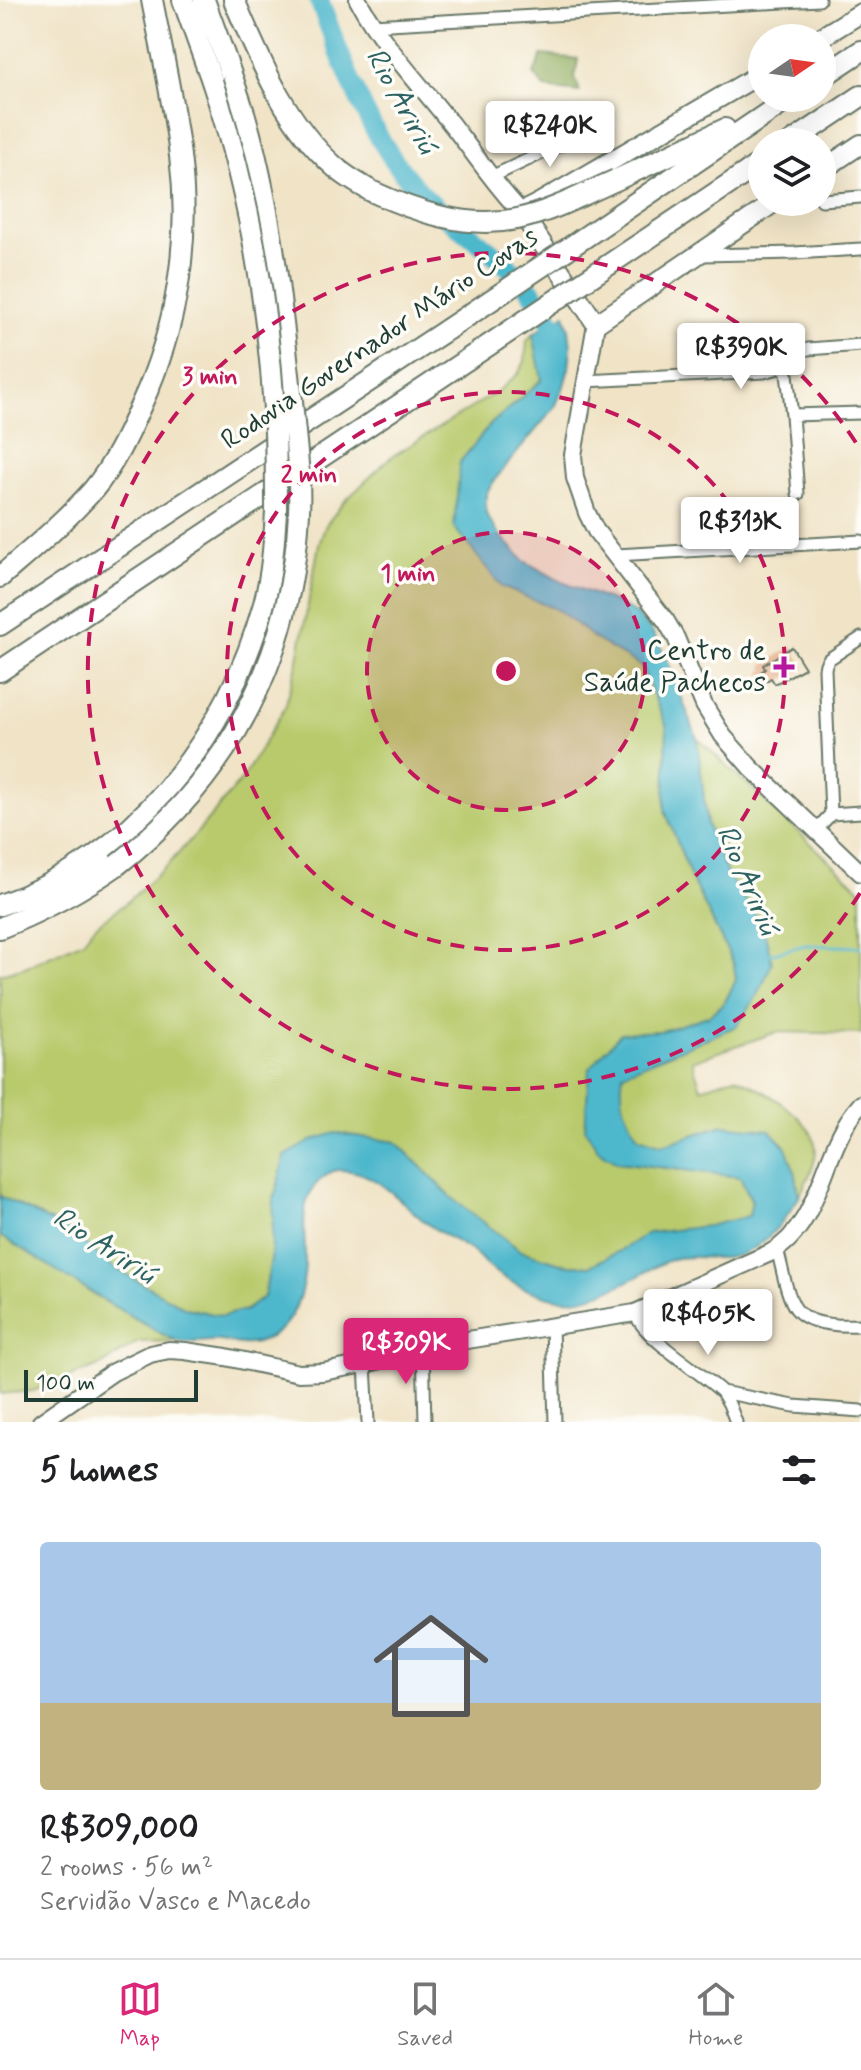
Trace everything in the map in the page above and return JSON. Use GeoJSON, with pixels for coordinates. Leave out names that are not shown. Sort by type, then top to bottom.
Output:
{"type":"FeatureCollection","features":[{"type":"Feature","properties":{"kind":"highway"},"geometry":{"type":"LineString","coordinates":[[0,577],[65,519],[95,487],[111,464],[150,387],[171,324],[179,280],[183,219],[181,157],[152,0]]}},
{"type":"Feature","properties":{"kind":"highway"},"geometry":{"type":"LineString","coordinates":[[0,928],[49,907],[95,881],[138,849],[199,786],[233,738],[271,659],[293,574],[299,508],[292,401],[276,268],[264,199],[245,116],[222,79],[183,0]]}},
{"type":"Feature","properties":{"kind":"highway"},"geometry":{"type":"LineString","coordinates":[[0,905],[55,882],[87,862],[137,823],[171,786],[207,734],[237,678],[265,603],[276,512],[274,409],[264,314],[244,200],[224,118],[222,79],[204,0]]}},
{"type":"Feature","properties":{"kind":"highway"},"geometry":{"type":"LineString","coordinates":[[234,0],[276,91],[295,123],[322,155],[338,170],[371,191],[406,207],[444,218],[495,222],[519,219],[616,180],[760,112]]}},
{"type":"Feature","properties":{"kind":"highway"},"geometry":{"type":"LineString","coordinates":[[836,68],[861,51]]}},
{"type":"Feature","properties":{"kind":"highway"},"geometry":{"type":"LineString","coordinates":[[813,128],[861,96]]}},
{"type":"Feature","properties":{"kind":"highway","name":"Rodovia Governador Mário Covas"},"geometry":{"type":"LineString","coordinates":[[0,625],[448,329],[768,112]]}},
{"type":"Feature","properties":{"kind":"highway"},"geometry":{"type":"LineString","coordinates":[[0,681],[8,665],[748,171]]}},
{"type":"Feature","properties":{"kind":"main road"},"geometry":{"type":"LineString","coordinates":[[358,0],[390,51],[521,212],[596,324],[573,455],[575,478],[596,531],[666,621],[704,705],[722,734],[751,768],[861,873]]}},
{"type":"Feature","properties":{"kind":"main road"},"geometry":{"type":"LineString","coordinates":[[836,28],[861,13]]}},
{"type":"Feature","properties":{"kind":"main road"},"geometry":{"type":"LineString","coordinates":[[521,212],[748,81]]}},
{"type":"Feature","properties":{"kind":"main road"},"geometry":{"type":"LineString","coordinates":[[836,161],[861,144]]}},
{"type":"Feature","properties":{"kind":"main road"},"geometry":{"type":"LineString","coordinates":[[596,324],[757,216]]}},
{"type":"Feature","properties":{"kind":"main road"},"geometry":{"type":"LineString","coordinates":[[41,1422],[132,1361],[169,1350],[202,1352],[299,1373],[323,1372],[479,1337],[635,1313],[777,1249],[795,1231],[810,1207],[842,1131],[861,1104]]}},
{"type":"Feature","properties":{"kind":"street"},"geometry":{"type":"LineString","coordinates":[[372,25],[819,0]]}},
{"type":"Feature","properties":{"kind":"street"},"geometry":{"type":"LineString","coordinates":[[491,177],[572,139],[601,135]]}},
{"type":"Feature","properties":{"kind":"street"},"geometry":{"type":"LineString","coordinates":[[836,199],[861,197]]}},
{"type":"Feature","properties":{"kind":"street"},"geometry":{"type":"LineString","coordinates":[[697,255],[861,249]]}},
{"type":"Feature","properties":{"kind":"street"},"geometry":{"type":"LineString","coordinates":[[585,381],[764,372],[786,366],[808,349],[861,345]]}},
{"type":"Feature","properties":{"kind":"street"},"geometry":{"type":"LineString","coordinates":[[786,366],[798,494]]}},
{"type":"Feature","properties":{"kind":"street"},"geometry":{"type":"LineString","coordinates":[[792,415],[861,413]]}},
{"type":"Feature","properties":{"kind":"street"},"geometry":{"type":"LineString","coordinates":[[616,555],[861,541]]}},
{"type":"Feature","properties":{"kind":"street"},"geometry":{"type":"LineString","coordinates":[[831,814],[825,669],[829,659],[861,638]]}},
{"type":"Feature","properties":{"kind":"street"},"geometry":{"type":"LineString","coordinates":[[816,830],[831,814],[861,812]]}},
{"type":"Feature","properties":{"kind":"street"},"geometry":{"type":"LineString","coordinates":[[777,1249],[790,1299],[796,1310],[818,1322],[861,1325]]}},
{"type":"Feature","properties":{"kind":"street"},"geometry":{"type":"LineString","coordinates":[[635,1313],[638,1322],[648,1332],[722,1392],[736,1422]]}},
{"type":"Feature","properties":{"kind":"street"},"geometry":{"type":"LineString","coordinates":[[552,1326],[555,1422]]}},
{"type":"Feature","properties":{"kind":"street"},"geometry":{"type":"LineString","coordinates":[[423,1348],[425,1422]]}},
{"type":"Feature","properties":{"kind":"street"},"geometry":{"type":"LineString","coordinates":[[365,1364],[368,1422]]}},
{"type":"Feature","properties":{"kind":"street"},"geometry":{"type":"LineString","coordinates":[[722,1392],[794,1406],[861,1411]]}},
{"type":"Feature","properties":{"kind":"green space"},"geometry":{"type":"Polygon","coordinates":[[[542,55],[578,59],[575,77],[580,92],[545,88],[534,74],[542,55]]]}},
{"type":"Feature","properties":{"kind":"green space"},"geometry":{"type":"Polygon","coordinates":[[[533,334],[542,379],[491,424],[460,462],[502,587],[558,610],[595,639],[641,666],[667,727],[665,810],[692,880],[734,964],[736,980],[725,1002],[708,1016],[662,1031],[621,1034],[617,1162],[740,1177],[752,1202],[749,1217],[620,1251],[590,1266],[567,1265],[521,1251],[452,1198],[396,1142],[335,1133],[271,1260],[264,1297],[246,1310],[222,1316],[186,1308],[113,1267],[70,1231],[0,1196],[0,974],[25,967],[83,941],[95,926],[167,866],[243,778],[285,707],[297,665],[319,544],[326,525],[343,503],[391,457],[497,392],[518,374],[525,361],[527,340],[533,334]]]}},
{"type":"Feature","properties":{"kind":"green space"},"geometry":{"type":"Polygon","coordinates":[[[697,738],[861,890],[861,1034],[777,1032],[692,1061],[701,1088],[735,1077],[770,1095],[804,1123],[811,1133],[816,1151],[799,1197],[796,1175],[723,1125],[663,1145],[638,1137],[622,1100],[622,1073],[737,1025],[763,925],[728,876],[707,824],[697,738]]]}},
{"type":"Feature","properties":{"kind":"green space"},"geometry":{"type":"Polygon","coordinates":[[[0,1236],[100,1299],[178,1341],[138,1342],[102,1365],[33,1391],[0,1394],[0,1236]]]}},
{"type":"Feature","properties":{"kind":"water"},"geometry":{"type":"Polygon","coordinates":[[[565,314],[571,348],[563,389],[555,407],[486,494],[486,514],[497,532],[524,561],[562,582],[619,604],[637,615],[651,630],[667,659],[697,738],[707,824],[728,876],[763,925],[772,963],[759,993],[737,1026],[623,1073],[624,1106],[638,1137],[663,1145],[723,1125],[769,1130],[786,1147],[796,1175],[799,1197],[768,1238],[747,1252],[722,1258],[673,1259],[611,1289],[583,1298],[563,1299],[540,1294],[507,1279],[470,1250],[431,1227],[375,1180],[352,1171],[334,1171],[316,1184],[307,1202],[301,1293],[283,1327],[252,1344],[173,1340],[0,1236],[0,1196],[70,1231],[113,1267],[186,1308],[222,1316],[246,1310],[264,1297],[271,1260],[274,1199],[285,1156],[313,1140],[335,1133],[396,1142],[452,1198],[521,1251],[567,1265],[590,1266],[648,1233],[708,1226],[749,1216],[752,1201],[740,1177],[618,1162],[599,1151],[585,1129],[589,1069],[621,1033],[662,1031],[708,1016],[725,1002],[736,980],[734,964],[692,880],[665,810],[667,727],[641,666],[595,639],[558,610],[502,587],[454,527],[460,462],[491,424],[542,380],[533,334],[565,314]]]}},
{"type":"Feature","properties":{"kind":"building","name":"Centro de Saúde Pachecos"},"geometry":{"type":"Polygon","coordinates":[[[792,647],[805,668],[775,684],[771,678],[766,681],[761,672],[765,669],[763,665],[792,647]]]}},
{"type":"Feature","properties":{"kind":"waterway","name":"Rio Aririú"},"geometry":{"type":"LineString","coordinates":[[319,0],[363,108],[393,159],[431,203],[498,257],[528,287],[551,323],[559,346]]}},
{"type":"Feature","properties":{"kind":"waterway"},"geometry":{"type":"LineString","coordinates":[[766,955],[805,945],[861,947]]}},
{"type":"Feature","properties":{"kind":"place","name":"Centro de Saúde Pachecos"},"geometry":{"type":"Point","coordinates":[784,667]}}]}
